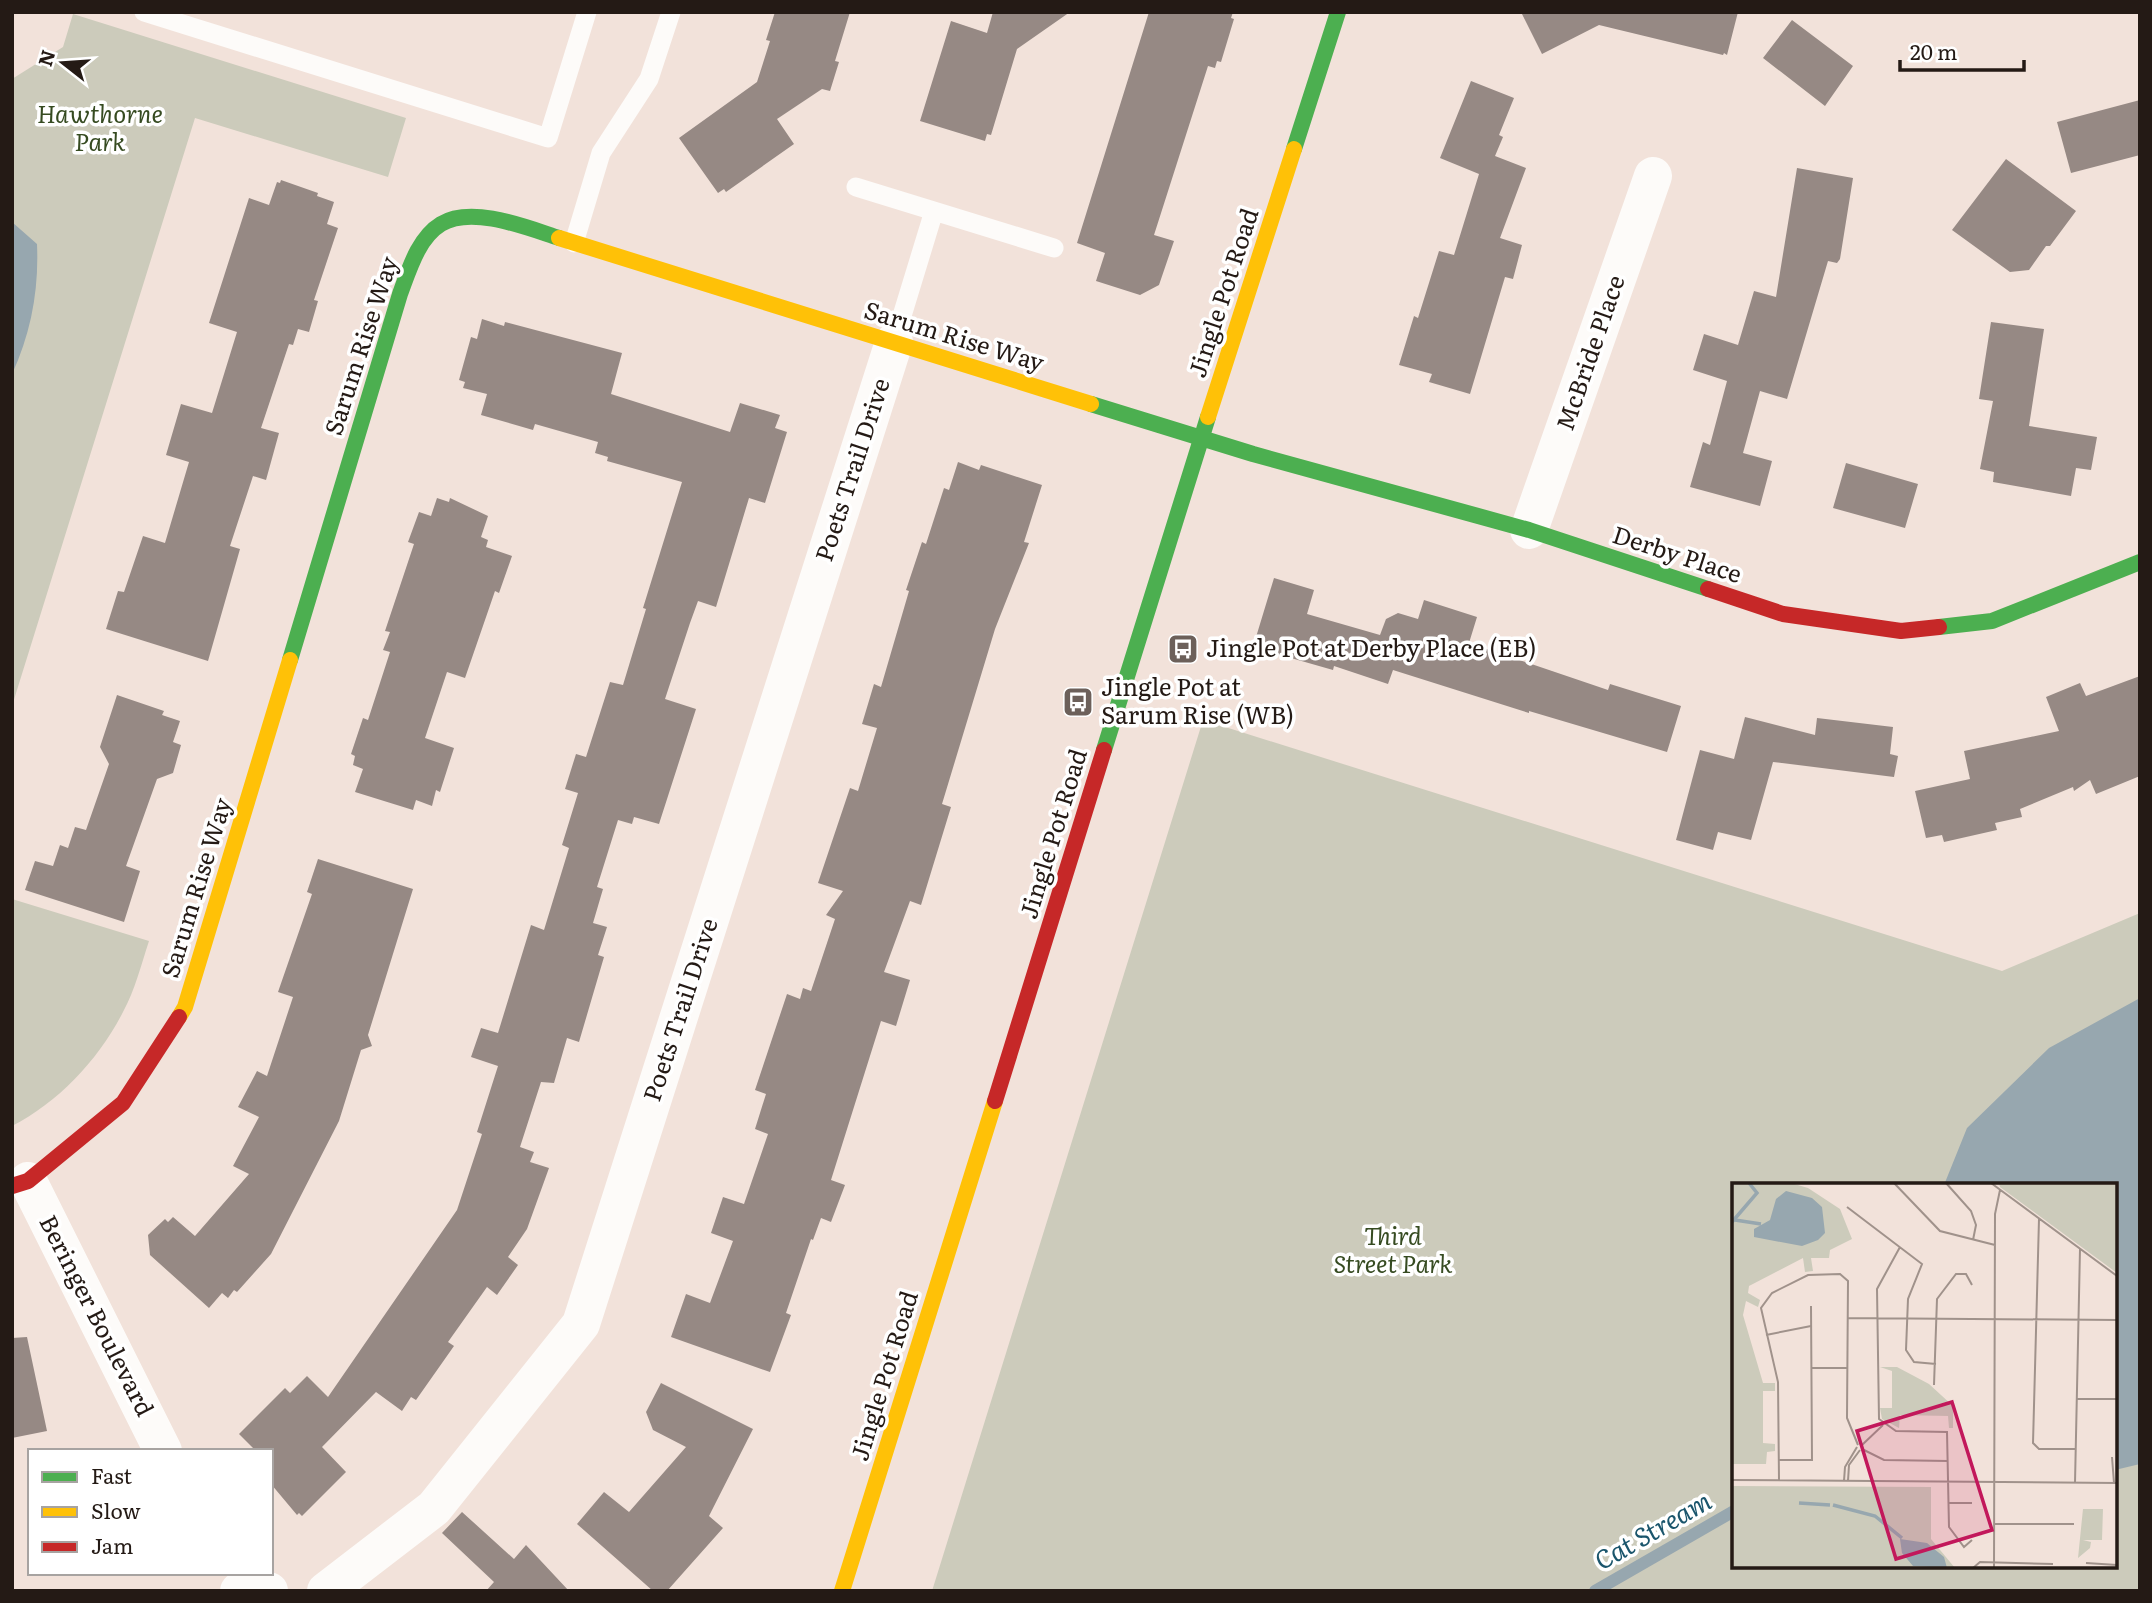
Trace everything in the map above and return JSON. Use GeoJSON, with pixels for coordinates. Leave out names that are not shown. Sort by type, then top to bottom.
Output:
{"type":"FeatureCollection","features":[{"type":"Feature","properties":{"kind":"street","name":"Jingle Pot Road"},"geometry":{"type":"LineString","coordinates":[[842,1591],[1338,12]]}},
{"type":"Feature","properties":{"kind":"street","name":"McBride Place"},"geometry":{"type":"LineString","coordinates":[[1529,530],[1653,176]]}},
{"type":"Feature","properties":{"kind":"street","name":"Sarum Rise Way"},"geometry":{"type":"LineString","coordinates":[[20,1184],[123,1103],[185,1007],[400,294],[414,255],[442,223],[466,216],[492,219],[1202,438]]}},
{"type":"Feature","properties":{"kind":"street","name":"Poets Trail Drive"},"geometry":{"type":"LineString","coordinates":[[326,1591],[434,1508],[581,1324],[894,342]]}},
{"type":"Feature","properties":{"kind":"street","name":"Derby Place"},"geometry":{"type":"LineString","coordinates":[[1202,438],[1529,530],[1783,614],[1901,631],[1993,621],[2140,562]]}},
{"type":"Feature","properties":{"kind":"street","name":"Beringer Boulevard"},"geometry":{"type":"LineString","coordinates":[[20,1184],[162,1449]]}},
{"type":"Feature","properties":{"kind":"street"},"geometry":{"type":"LineString","coordinates":[[225,1575],[233,1591]]}},
{"type":"Feature","properties":{"kind":"street"},"geometry":{"type":"LineString","coordinates":[[239,1591],[248,1588],[269,1591]]}},
{"type":"Feature","properties":{"kind":"lane"},"geometry":{"type":"LineString","coordinates":[[144,12],[548,138],[587,12]]}},
{"type":"Feature","properties":{"kind":"lane"},"geometry":{"type":"LineString","coordinates":[[574,243],[601,153],[649,79],[671,12]]}},
{"type":"Feature","properties":{"kind":"lane"},"geometry":{"type":"LineString","coordinates":[[856,187],[1054,248]]}},
{"type":"Feature","properties":{"kind":"lane"},"geometry":{"type":"LineString","coordinates":[[894,342],[934,211]]}},
{"type":"Feature","properties":{"kind":"green space","name":"Hawthorne Park"},"geometry":{"type":"Polygon","coordinates":[[[73,14],[406,118],[388,177],[195,118],[12,706],[12,79],[63,47],[73,14]]]}},
{"type":"Feature","properties":{"kind":"green space","name":"Third Street Park"},"geometry":{"type":"Polygon","coordinates":[[[1203,720],[2002,971],[2140,913],[2140,1591],[932,1591],[1203,720]]]}},
{"type":"Feature","properties":{"kind":"green space"},"geometry":{"type":"Polygon","coordinates":[[[12,899],[149,941],[127,1004],[102,1046],[61,1092],[46,1105],[12,1126],[12,899]]]}},
{"type":"Feature","properties":{"kind":"shaded area"},"geometry":{"type":"Polygon","coordinates":[[[12,222],[37,244],[37,261],[35,295],[29,327],[12,374],[12,222]]]}},
{"type":"Feature","properties":{"kind":"shaded area"},"geometry":{"type":"Polygon","coordinates":[[[2140,998],[2140,1464],[2117,1470],[2117,1183],[1945,1183],[1967,1128],[2049,1048],[2140,998]]]}},
{"type":"Feature","properties":{"kind":"building"},"geometry":{"type":"Polygon","coordinates":[[[775,12],[850,12],[835,61],[839,62],[830,91],[822,89],[777,119],[794,144],[726,192],[724,189],[718,193],[679,138],[757,82],[770,41],[766,40],[775,12]]]}},
{"type":"Feature","properties":{"kind":"building"},"geometry":{"type":"Polygon","coordinates":[[[993,12],[1070,12],[1017,49],[991,135],[987,134],[985,141],[920,121],[951,21],[987,33],[993,12]]]}},
{"type":"Feature","properties":{"kind":"building"},"geometry":{"type":"Polygon","coordinates":[[[1149,12],[1233,12],[1231,18],[1234,19],[1221,62],[1217,61],[1215,68],[1208,66],[1154,235],[1174,241],[1159,285],[1140,295],[1096,281],[1105,253],[1077,243],[1149,12]]]}},
{"type":"Feature","properties":{"kind":"building"},"geometry":{"type":"Polygon","coordinates":[[[1521,12],[1738,12],[1727,55],[1723,55],[1599,25],[1542,54],[1521,12]]]}},
{"type":"Feature","properties":{"kind":"building"},"geometry":{"type":"Polygon","coordinates":[[[1792,20],[1853,66],[1825,106],[1763,58],[1792,20]]]}},
{"type":"Feature","properties":{"kind":"building"},"geometry":{"type":"Polygon","coordinates":[[[1471,81],[1514,98],[1499,135],[1503,137],[1495,156],[1526,168],[1500,238],[1522,245],[1513,279],[1505,277],[1470,394],[1429,382],[1432,374],[1399,365],[1414,316],[1418,318],[1439,251],[1454,255],[1479,174],[1440,158],[1471,81]]]}},
{"type":"Feature","properties":{"kind":"building"},"geometry":{"type":"Polygon","coordinates":[[[2140,100],[2140,155],[2071,173],[2057,122],[2140,100]]]}},
{"type":"Feature","properties":{"kind":"building"},"geometry":{"type":"Polygon","coordinates":[[[2006,159],[2076,211],[2029,270],[2010,272],[1952,230],[2006,159]]]}},
{"type":"Feature","properties":{"kind":"building"},"geometry":{"type":"Polygon","coordinates":[[[1797,168],[1853,178],[1840,259],[1837,263],[1828,261],[1787,399],[1760,391],[1743,453],[1772,461],[1760,506],[1690,487],[1703,442],[1710,445],[1727,381],[1693,370],[1704,334],[1738,345],[1754,291],[1776,297],[1797,168]]]}},
{"type":"Feature","properties":{"kind":"building"},"geometry":{"type":"Polygon","coordinates":[[[281,180],[318,193],[317,196],[334,202],[327,224],[338,228],[314,300],[318,301],[309,332],[298,329],[293,345],[289,344],[261,428],[279,433],[266,480],[253,476],[230,546],[240,549],[208,661],[106,629],[118,591],[124,592],[143,536],[165,543],[189,462],[166,455],[181,404],[212,413],[237,332],[209,323],[249,198],[269,205],[277,182],[280,183],[281,180]]]}},
{"type":"Feature","properties":{"kind":"building"},"geometry":{"type":"Polygon","coordinates":[[[482,319],[504,326],[505,322],[622,353],[611,394],[730,432],[740,403],[780,415],[775,428],[787,432],[765,503],[749,498],[716,607],[698,601],[665,699],[696,709],[659,824],[634,817],[632,824],[618,820],[597,887],[603,889],[593,923],[607,927],[598,955],[604,957],[579,1042],[567,1038],[554,1083],[541,1082],[520,1147],[534,1152],[530,1162],[549,1168],[527,1229],[508,1257],[518,1265],[497,1295],[487,1287],[448,1342],[454,1346],[416,1400],[411,1397],[402,1411],[376,1392],[322,1447],[346,1472],[302,1516],[299,1513],[297,1515],[273,1486],[273,1449],[254,1449],[239,1434],[285,1388],[290,1393],[307,1376],[328,1397],[457,1210],[482,1134],[477,1132],[498,1066],[471,1057],[481,1028],[498,1033],[531,925],[544,930],[569,848],[562,845],[578,793],[565,789],[576,754],[586,757],[610,682],[623,685],[646,609],[643,608],[682,482],[607,461],[608,457],[595,453],[598,442],[535,424],[533,430],[481,415],[487,394],[463,388],[465,382],[459,380],[471,337],[477,339],[482,319]]]}},
{"type":"Feature","properties":{"kind":"building"},"geometry":{"type":"Polygon","coordinates":[[[1991,322],[2044,329],[2029,426],[2097,437],[2091,470],[2076,468],[2071,496],[1993,482],[1994,472],[1980,469],[1993,401],[1979,399],[1991,322]]]}},
{"type":"Feature","properties":{"kind":"building"},"geometry":{"type":"Polygon","coordinates":[[[958,462],[979,470],[981,465],[1042,485],[1024,542],[1029,543],[995,629],[942,804],[951,807],[921,905],[910,901],[884,972],[910,980],[896,1026],[881,1021],[831,1180],[845,1185],[831,1222],[821,1218],[813,1240],[811,1239],[786,1313],[791,1315],[770,1372],[671,1337],[686,1294],[710,1303],[733,1241],[711,1233],[723,1197],[744,1204],[768,1134],[755,1129],[766,1094],[755,1090],[787,994],[800,999],[803,988],[811,991],[835,919],[826,915],[843,891],[818,883],[850,788],[858,791],[877,728],[862,724],[874,684],[881,687],[909,591],[906,590],[922,542],[926,544],[944,488],[949,490],[958,462]]]}},
{"type":"Feature","properties":{"kind":"building"},"geometry":{"type":"Polygon","coordinates":[[[1846,463],[1918,484],[1905,528],[1833,508],[1846,463]]]}},
{"type":"Feature","properties":{"kind":"building"},"geometry":{"type":"Polygon","coordinates":[[[437,498],[449,502],[450,498],[488,516],[481,537],[488,540],[486,547],[512,556],[499,593],[495,591],[465,678],[447,672],[425,738],[454,748],[440,792],[436,790],[432,806],[416,800],[413,810],[355,792],[363,769],[353,765],[355,756],[351,754],[363,718],[368,720],[390,652],[383,650],[390,632],[385,631],[414,544],[408,542],[419,512],[431,516],[437,498]]]}},
{"type":"Feature","properties":{"kind":"building"},"geometry":{"type":"Polygon","coordinates":[[[1274,578],[1314,590],[1307,614],[1380,635],[1386,619],[1398,613],[1418,619],[1424,600],[1477,617],[1469,643],[1608,690],[1610,684],[1681,706],[1667,752],[1529,713],[1393,670],[1388,684],[1334,666],[1333,670],[1253,647],[1274,578]]]}},
{"type":"Feature","properties":{"kind":"building"},"geometry":{"type":"Polygon","coordinates":[[[2140,676],[2140,776],[2096,794],[2090,780],[2074,791],[2073,787],[2020,809],[2022,817],[1995,823],[1997,830],[1944,842],[1942,835],[1926,838],[1915,791],[1970,779],[1964,751],[2059,731],[2046,697],[2080,683],[2086,696],[2140,676]]]}},
{"type":"Feature","properties":{"kind":"building"},"geometry":{"type":"Polygon","coordinates":[[[117,695],[164,711],[162,715],[180,721],[173,742],[181,745],[173,773],[157,779],[126,866],[140,871],[124,922],[25,890],[35,861],[53,866],[60,845],[68,848],[75,827],[86,830],[109,764],[100,747],[117,695]]]}},
{"type":"Feature","properties":{"kind":"building"},"geometry":{"type":"Polygon","coordinates":[[[1745,717],[1815,735],[1817,718],[1893,727],[1890,754],[1898,756],[1894,777],[1773,762],[1751,840],[1718,832],[1713,850],[1676,840],[1700,750],[1734,759],[1745,717]]]}},
{"type":"Feature","properties":{"kind":"building"},"geometry":{"type":"Polygon","coordinates":[[[318,859],[413,889],[368,1035],[372,1046],[361,1050],[339,1121],[271,1254],[237,1292],[234,1290],[228,1298],[222,1293],[209,1308],[150,1255],[148,1235],[165,1219],[168,1222],[173,1217],[195,1236],[249,1174],[233,1166],[259,1117],[238,1107],[257,1071],[267,1076],[293,997],[278,992],[312,894],[307,892],[318,859]]]}},
{"type":"Feature","properties":{"kind":"building"},"geometry":{"type":"Polygon","coordinates":[[[27,1337],[47,1431],[12,1438],[12,1338],[27,1337]]]}},
{"type":"Feature","properties":{"kind":"building"},"geometry":{"type":"Polygon","coordinates":[[[661,1383],[753,1429],[709,1516],[723,1528],[667,1591],[653,1591],[577,1524],[604,1492],[629,1512],[686,1447],[653,1430],[646,1412],[661,1383]]]}},
{"type":"Feature","properties":{"kind":"building"},"geometry":{"type":"Polygon","coordinates":[[[462,1512],[514,1559],[526,1545],[569,1591],[486,1591],[494,1582],[442,1533],[462,1512]]]}},
{"type":"Feature","properties":{"kind":"waterway","name":"Cat Stream"},"geometry":{"type":"LineString","coordinates":[[1595,1591],[1732,1512]]}},
{"type":"Feature","properties":{"kind":"traffic: fast"},"geometry":{"type":"LineString","coordinates":[[1294,149],[1338,12]]}},
{"type":"Feature","properties":{"kind":"traffic: fast"},"geometry":{"type":"LineString","coordinates":[[290,660],[400,294],[420,246],[441,224],[468,217],[500,220],[559,238]]}},
{"type":"Feature","properties":{"kind":"traffic: fast"},"geometry":{"type":"LineString","coordinates":[[1091,404],[1253,454],[1529,530],[1708,589]]}},
{"type":"Feature","properties":{"kind":"traffic: fast"},"geometry":{"type":"LineString","coordinates":[[1104,750],[1208,417]]}},
{"type":"Feature","properties":{"kind":"traffic: fast"},"geometry":{"type":"LineString","coordinates":[[1939,627],[1992,621],[2140,562]]}},
{"type":"Feature","properties":{"kind":"traffic: slow"},"geometry":{"type":"LineString","coordinates":[[1208,417],[1294,149]]}},
{"type":"Feature","properties":{"kind":"traffic: slow"},"geometry":{"type":"LineString","coordinates":[[559,238],[1091,404]]}},
{"type":"Feature","properties":{"kind":"traffic: slow"},"geometry":{"type":"LineString","coordinates":[[179,1017],[185,1007],[290,660]]}},
{"type":"Feature","properties":{"kind":"traffic: slow"},"geometry":{"type":"LineString","coordinates":[[842,1591],[995,1101]]}},
{"type":"Feature","properties":{"kind":"traffic: jam"},"geometry":{"type":"LineString","coordinates":[[1708,589],[1783,614],[1901,631],[1939,627]]}},
{"type":"Feature","properties":{"kind":"traffic: jam"},"geometry":{"type":"LineString","coordinates":[[995,1101],[1104,750]]}},
{"type":"Feature","properties":{"kind":"traffic: jam"},"geometry":{"type":"LineString","coordinates":[[12,1186],[28,1181],[123,1103],[179,1017]]}},
{"type":"Feature","properties":{"kind":"place","name":"Jingle Pot at Derby Place (EB)"},"geometry":{"type":"Point","coordinates":[1183,649]}},
{"type":"Feature","properties":{"kind":"place","name":"Jingle Pot at Sarum Rise (WB)"},"geometry":{"type":"Point","coordinates":[1078,702]}}]}
